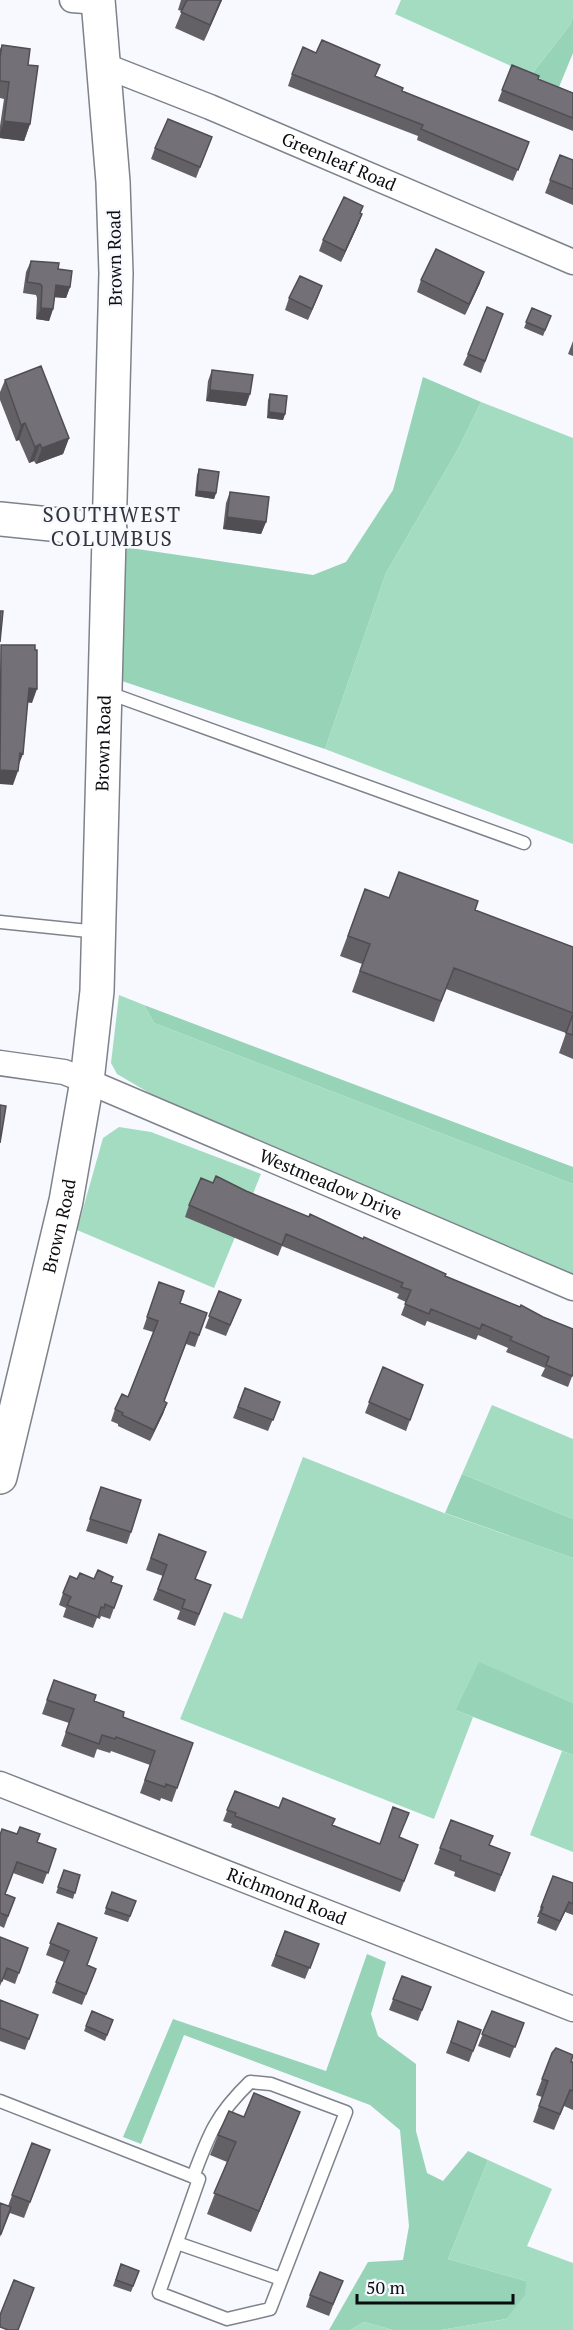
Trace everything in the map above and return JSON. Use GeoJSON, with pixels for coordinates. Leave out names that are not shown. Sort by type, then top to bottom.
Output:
{"type":"FeatureCollection","features":[{"type":"Feature","properties":{"kind":"main road","name":"Brown Road"},"geometry":{"type":"LineString","coordinates":[[0,1478],[60,1228],[87,1082],[97,991],[116,273],[103,64],[89,1]]}},
{"type":"Feature","properties":{"kind":"main road"},"geometry":{"type":"LineString","coordinates":[[0,519],[110,530]]}},
{"type":"Feature","properties":{"kind":"street","name":"Greenleaf Road"},"geometry":{"type":"LineString","coordinates":[[103,64],[573,262]]}},
{"type":"Feature","properties":{"kind":"street","name":"Westmeadow Drive"},"geometry":{"type":"LineString","coordinates":[[0,1063],[64,1072],[573,1288]]}},
{"type":"Feature","properties":{"kind":"street","name":"Richmond Road"},"geometry":{"type":"LineString","coordinates":[[0,1784],[573,2009]]}},
{"type":"Feature","properties":{"kind":"lane"},"geometry":{"type":"LineString","coordinates":[[105,692],[524,843]]}},
{"type":"Feature","properties":{"kind":"lane"},"geometry":{"type":"LineString","coordinates":[[0,922],[100,932]]}},
{"type":"Feature","properties":{"kind":"lane"},"geometry":{"type":"LineString","coordinates":[[0,2101],[193,2177],[199,2179],[159,2293],[227,2319],[270,2308],[346,2112],[271,2084],[250,2082],[228,2103],[210,2131],[193,2177]]}},
{"type":"Feature","properties":{"kind":"lane"},"geometry":{"type":"LineString","coordinates":[[177,2243],[281,2279]]}},
{"type":"Feature","properties":{"kind":"green space"},"geometry":{"type":"Polygon","coordinates":[[[401,0],[573,0],[573,17],[570,25],[531,75],[395,14],[401,0]]]}},
{"type":"Feature","properties":{"kind":"green space"},"geometry":{"type":"Polygon","coordinates":[[[573,17],[573,53],[559,87],[531,75],[570,25],[573,17]]]}},
{"type":"Feature","properties":{"kind":"green space"},"geometry":{"type":"Polygon","coordinates":[[[423,377],[481,402],[458,449],[386,573],[325,749],[122,681],[124,547],[313,575],[346,562],[393,490],[423,377]]]}},
{"type":"Feature","properties":{"kind":"green space"},"geometry":{"type":"Polygon","coordinates":[[[481,402],[573,438],[573,844],[325,749],[386,573],[458,449],[481,402]]]}},
{"type":"Feature","properties":{"kind":"green space"},"geometry":{"type":"Polygon","coordinates":[[[119,995],[144,1005],[154,1023],[573,1184],[573,1276],[163,1101],[117,1074],[111,1063],[119,995]]]}},
{"type":"Feature","properties":{"kind":"green space"},"geometry":{"type":"Polygon","coordinates":[[[144,1005],[573,1167],[573,1184],[154,1023],[144,1005]]]}},
{"type":"Feature","properties":{"kind":"green space"},"geometry":{"type":"Polygon","coordinates":[[[119,1127],[151,1132],[261,1174],[214,1288],[77,1230],[103,1138],[119,1127]]]}},
{"type":"Feature","properties":{"kind":"green space"},"geometry":{"type":"Polygon","coordinates":[[[492,1405],[573,1439],[573,1519],[462,1474],[492,1405]]]}},
{"type":"Feature","properties":{"kind":"green space"},"geometry":{"type":"Polygon","coordinates":[[[303,1457],[444,1513],[573,1558],[573,1703],[479,1663],[455,1710],[473,1717],[434,1819],[180,1719],[224,1612],[242,1619],[303,1457]]]}},
{"type":"Feature","properties":{"kind":"green space"},"geometry":{"type":"Polygon","coordinates":[[[462,1474],[573,1519],[573,1558],[445,1513],[462,1474]]]}},
{"type":"Feature","properties":{"kind":"green space"},"geometry":{"type":"Polygon","coordinates":[[[479,1662],[573,1703],[573,1755],[455,1710],[479,1662]]]}},
{"type":"Feature","properties":{"kind":"green space"},"geometry":{"type":"Polygon","coordinates":[[[562,1751],[573,1755],[573,1852],[530,1835],[562,1751]]]}},
{"type":"Feature","properties":{"kind":"green space"},"geometry":{"type":"Polygon","coordinates":[[[367,1954],[386,1962],[371,2014],[378,2036],[416,2064],[416,2131],[427,2173],[443,2181],[468,2151],[488,2160],[448,2259],[526,2281],[525,2295],[506,2319],[441,2330],[393,2330],[364,2322],[350,2330],[329,2330],[368,2262],[403,2260],[409,2226],[400,2130],[370,2105],[184,2035],[141,2144],[123,2137],[173,2019],[326,2071],[367,1954]]]}},
{"type":"Feature","properties":{"kind":"green space"},"geometry":{"type":"Polygon","coordinates":[[[488,2160],[552,2189],[527,2246],[573,2263],[573,2330],[441,2330],[506,2319],[526,2281],[448,2259],[488,2160]]]}},
{"type":"Feature","properties":{"kind":"green space"},"geometry":{"type":"Polygon","coordinates":[[[364,2322],[393,2330],[350,2330],[364,2322]]]}},
{"type":"Feature","properties":{"kind":"building"},"geometry":{"type":"Polygon","coordinates":[[[187,0],[221,0],[210,25],[181,12],[187,0]]]}},
{"type":"Feature","properties":{"kind":"building"},"geometry":{"type":"Polygon","coordinates":[[[322,40],[380,65],[375,76],[403,88],[402,91],[529,142],[518,170],[421,129],[423,125],[292,74],[303,47],[316,53],[322,40]]]}},
{"type":"Feature","properties":{"kind":"building"},"geometry":{"type":"Polygon","coordinates":[[[2,45],[30,49],[28,65],[38,66],[30,124],[4,121],[9,82],[0,81],[2,45]]]}},
{"type":"Feature","properties":{"kind":"building"},"geometry":{"type":"Polygon","coordinates":[[[512,65],[539,76],[538,79],[573,93],[573,118],[502,90],[512,65]]]}},
{"type":"Feature","properties":{"kind":"building"},"geometry":{"type":"Polygon","coordinates":[[[168,119],[212,137],[200,167],[155,148],[168,119]]]}},
{"type":"Feature","properties":{"kind":"building"},"geometry":{"type":"Polygon","coordinates":[[[560,155],[573,160],[573,189],[550,180],[560,155]]]}},
{"type":"Feature","properties":{"kind":"building"},"geometry":{"type":"Polygon","coordinates":[[[344,197],[363,206],[360,213],[362,214],[345,251],[323,240],[344,197]]]}},
{"type":"Feature","properties":{"kind":"building"},"geometry":{"type":"Polygon","coordinates":[[[436,249],[484,272],[469,304],[421,280],[436,249]]]}},
{"type":"Feature","properties":{"kind":"building"},"geometry":{"type":"Polygon","coordinates":[[[31,261],[59,263],[58,269],[72,271],[70,287],[56,285],[53,309],[41,308],[42,286],[27,282],[31,261]]]}},
{"type":"Feature","properties":{"kind":"building"},"geometry":{"type":"Polygon","coordinates":[[[300,276],[322,286],[312,309],[289,298],[300,276]]]}},
{"type":"Feature","properties":{"kind":"building"},"geometry":{"type":"Polygon","coordinates":[[[487,307],[503,314],[485,361],[468,354],[487,307]]]}},
{"type":"Feature","properties":{"kind":"building"},"geometry":{"type":"Polygon","coordinates":[[[532,308],[551,316],[545,330],[526,322],[532,308]]]}},
{"type":"Feature","properties":{"kind":"building"},"geometry":{"type":"Polygon","coordinates":[[[41,366],[69,438],[42,448],[40,444],[35,447],[25,423],[21,425],[5,380],[41,366]]]}},
{"type":"Feature","properties":{"kind":"building"},"geometry":{"type":"Polygon","coordinates":[[[212,370],[253,375],[250,394],[210,390],[212,370]]]}},
{"type":"Feature","properties":{"kind":"building"},"geometry":{"type":"Polygon","coordinates":[[[270,394],[287,396],[285,414],[269,412],[270,394]]]}},
{"type":"Feature","properties":{"kind":"building"},"geometry":{"type":"Polygon","coordinates":[[[199,469],[219,472],[216,493],[197,491],[199,469]]]}},
{"type":"Feature","properties":{"kind":"building"},"geometry":{"type":"Polygon","coordinates":[[[230,492],[269,497],[266,522],[227,517],[230,492]]]}},
{"type":"Feature","properties":{"kind":"building"},"geometry":{"type":"Polygon","coordinates":[[[0,611],[3,611],[0,642],[0,611]]]}},
{"type":"Feature","properties":{"kind":"building"},"geometry":{"type":"Polygon","coordinates":[[[1,645],[35,645],[35,650],[37,650],[37,689],[29,688],[23,754],[20,753],[18,771],[0,770],[1,645]]]}},
{"type":"Feature","properties":{"kind":"building"},"geometry":{"type":"Polygon","coordinates":[[[399,872],[478,901],[475,910],[573,947],[573,1013],[454,968],[441,1001],[360,971],[370,944],[348,936],[365,889],[389,898],[399,872]]]}},
{"type":"Feature","properties":{"kind":"building"},"geometry":{"type":"Polygon","coordinates":[[[573,1014],[573,1035],[566,1033],[573,1014]]]}},
{"type":"Feature","properties":{"kind":"building"},"geometry":{"type":"Polygon","coordinates":[[[0,1105],[6,1106],[0,1143],[0,1105]]]}},
{"type":"Feature","properties":{"kind":"building"},"geometry":{"type":"Polygon","coordinates":[[[216,1176],[309,1217],[310,1214],[363,1239],[364,1237],[446,1274],[445,1276],[520,1307],[521,1305],[573,1329],[572,1376],[546,1365],[549,1357],[510,1340],[512,1337],[482,1324],[480,1329],[431,1309],[429,1314],[405,1304],[411,1290],[401,1287],[403,1283],[286,1234],[282,1245],[189,1205],[201,1178],[213,1183],[216,1176]]]}},
{"type":"Feature","properties":{"kind":"building"},"geometry":{"type":"Polygon","coordinates":[[[159,1282],[184,1291],[180,1303],[207,1313],[199,1335],[190,1332],[164,1401],[167,1403],[154,1430],[122,1415],[123,1413],[115,1409],[122,1394],[128,1397],[158,1321],[147,1317],[159,1282]]]}},
{"type":"Feature","properties":{"kind":"building"},"geometry":{"type":"Polygon","coordinates":[[[219,1291],[241,1300],[230,1325],[209,1316],[219,1291]]]}},
{"type":"Feature","properties":{"kind":"building"},"geometry":{"type":"Polygon","coordinates":[[[383,1367],[423,1385],[410,1420],[369,1402],[383,1367]]]}},
{"type":"Feature","properties":{"kind":"building"},"geometry":{"type":"Polygon","coordinates":[[[245,1388],[280,1402],[273,1420],[238,1407],[245,1388]]]}},
{"type":"Feature","properties":{"kind":"building"},"geometry":{"type":"Polygon","coordinates":[[[101,1487],[141,1500],[131,1532],[90,1519],[101,1487]]]}},
{"type":"Feature","properties":{"kind":"building"},"geometry":{"type":"Polygon","coordinates":[[[159,1534],[206,1552],[195,1579],[211,1585],[199,1614],[182,1608],[185,1600],[158,1589],[167,1565],[151,1558],[159,1534]]]}},
{"type":"Feature","properties":{"kind":"building"},"geometry":{"type":"Polygon","coordinates":[[[98,1570],[113,1577],[111,1582],[122,1586],[114,1608],[105,1604],[104,1608],[101,1607],[98,1617],[67,1605],[71,1597],[63,1593],[70,1576],[77,1579],[80,1573],[94,1579],[98,1570]]]}},
{"type":"Feature","properties":{"kind":"building"},"geometry":{"type":"Polygon","coordinates":[[[54,1680],[96,1695],[94,1701],[124,1712],[123,1717],[193,1743],[177,1788],[166,1784],[165,1787],[145,1780],[155,1751],[116,1737],[115,1739],[102,1735],[99,1744],[66,1732],[74,1709],[47,1700],[54,1680]]]}},
{"type":"Feature","properties":{"kind":"building"},"geometry":{"type":"Polygon","coordinates":[[[235,1791],[279,1808],[283,1798],[335,1819],[332,1825],[380,1844],[393,1807],[409,1813],[399,1837],[418,1845],[404,1881],[235,1816],[236,1813],[227,1810],[235,1791]]]}},
{"type":"Feature","properties":{"kind":"building"},"geometry":{"type":"Polygon","coordinates":[[[451,1820],[493,1836],[489,1845],[510,1853],[501,1875],[460,1860],[461,1856],[440,1848],[451,1820]]]}},
{"type":"Feature","properties":{"kind":"building"},"geometry":{"type":"Polygon","coordinates":[[[20,1827],[40,1834],[37,1842],[56,1849],[48,1873],[17,1862],[5,1894],[15,1898],[8,1916],[0,1913],[0,1835],[2,1829],[17,1834],[20,1827]]]}},
{"type":"Feature","properties":{"kind":"building"},"geometry":{"type":"Polygon","coordinates":[[[64,1870],[80,1875],[75,1893],[58,1887],[64,1870]]]}},
{"type":"Feature","properties":{"kind":"building"},"geometry":{"type":"Polygon","coordinates":[[[553,1876],[573,1883],[573,1904],[569,1902],[560,1921],[541,1913],[543,1907],[541,1907],[553,1876]]]}},
{"type":"Feature","properties":{"kind":"building"},"geometry":{"type":"Polygon","coordinates":[[[112,1892],[136,1901],[130,1916],[106,1908],[112,1892]]]}},
{"type":"Feature","properties":{"kind":"building"},"geometry":{"type":"Polygon","coordinates":[[[58,1923],[97,1938],[87,1965],[96,1969],[86,1994],[56,1982],[69,1951],[50,1943],[58,1923]]]}},
{"type":"Feature","properties":{"kind":"building"},"geometry":{"type":"Polygon","coordinates":[[[285,1931],[319,1944],[310,1968],[276,1955],[285,1931]]]}},
{"type":"Feature","properties":{"kind":"building"},"geometry":{"type":"Polygon","coordinates":[[[0,1937],[28,1948],[19,1973],[7,1968],[2,1981],[0,1981],[0,1937]]]}},
{"type":"Feature","properties":{"kind":"building"},"geometry":{"type":"Polygon","coordinates":[[[402,1976],[431,1987],[422,2010],[393,1999],[402,1976]]]}},
{"type":"Feature","properties":{"kind":"building"},"geometry":{"type":"Polygon","coordinates":[[[0,2000],[38,2015],[29,2039],[0,2028],[0,2000]]]}},
{"type":"Feature","properties":{"kind":"building"},"geometry":{"type":"Polygon","coordinates":[[[92,2011],[113,2020],[107,2035],[86,2026],[92,2011]]]}},
{"type":"Feature","properties":{"kind":"building"},"geometry":{"type":"Polygon","coordinates":[[[492,2011],[524,2023],[515,2047],[482,2034],[492,2011]]]}},
{"type":"Feature","properties":{"kind":"building"},"geometry":{"type":"Polygon","coordinates":[[[458,2021],[481,2030],[473,2051],[451,2042],[458,2021]]]}},
{"type":"Feature","properties":{"kind":"building"},"geometry":{"type":"Polygon","coordinates":[[[556,2048],[573,2055],[571,2062],[573,2062],[573,2091],[570,2090],[560,2114],[539,2106],[548,2081],[542,2079],[556,2048]]]}},
{"type":"Feature","properties":{"kind":"building"},"geometry":{"type":"Polygon","coordinates":[[[254,2093],[300,2112],[259,2211],[214,2193],[236,2142],[218,2135],[229,2111],[244,2117],[254,2093]]]}},
{"type":"Feature","properties":{"kind":"building"},"geometry":{"type":"Polygon","coordinates":[[[32,2143],[50,2150],[30,2202],[12,2195],[32,2143]]]}},
{"type":"Feature","properties":{"kind":"building"},"geometry":{"type":"Polygon","coordinates":[[[0,2203],[11,2207],[1,2234],[0,2234],[0,2203]]]}},
{"type":"Feature","properties":{"kind":"building"},"geometry":{"type":"Polygon","coordinates":[[[121,2264],[139,2271],[133,2286],[116,2280],[121,2264]]]}},
{"type":"Feature","properties":{"kind":"building"},"geometry":{"type":"Polygon","coordinates":[[[320,2272],[343,2281],[333,2304],[310,2295],[320,2272]]]}},
{"type":"Feature","properties":{"kind":"building"},"geometry":{"type":"Polygon","coordinates":[[[14,2280],[34,2288],[18,2330],[8,2330],[0,2327],[0,2315],[14,2280]]]}},
{"type":"Feature","properties":{"kind":"district","name":"SOUTHWEST COLUMBUS"},"geometry":{"type":"Point","coordinates":[112,527]}}]}
